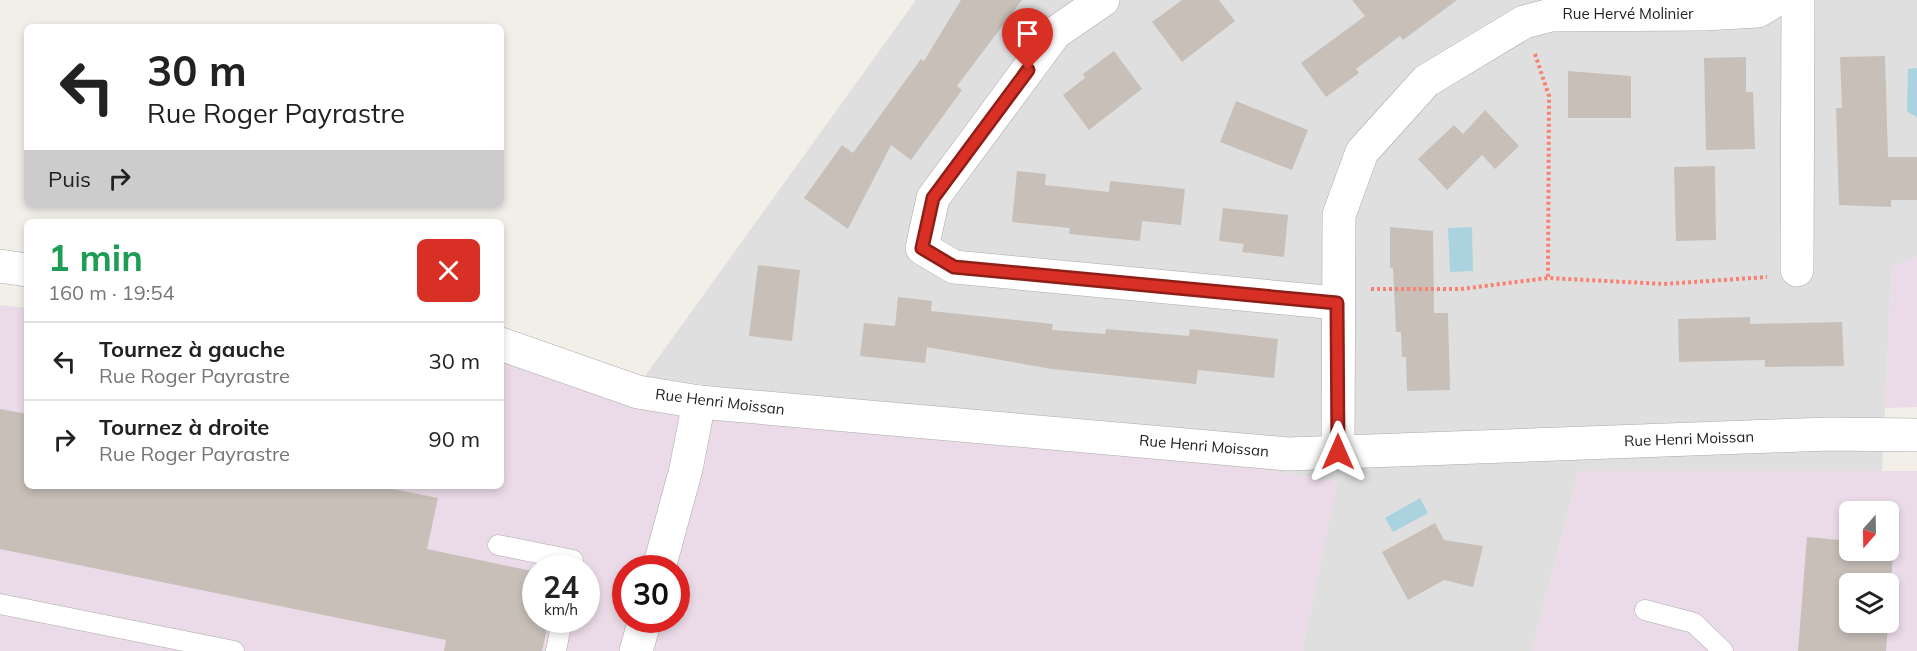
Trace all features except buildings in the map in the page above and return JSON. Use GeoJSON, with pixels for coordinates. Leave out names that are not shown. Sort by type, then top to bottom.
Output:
{"type":"FeatureCollection","features":[{"type":"Feature","properties":{"kind":"street"},"geometry":{"type":"LineString","coordinates":[[1103,0],[1055,33],[933,198],[922,248],[954,267],[1337,297]]}},
{"type":"Feature","properties":{"kind":"street","name":"Rue Hervé Molinier"},"geometry":{"type":"LineString","coordinates":[[1538,12],[1704,14],[1758,11],[1776,0]]}},
{"type":"Feature","properties":{"kind":"street"},"geometry":{"type":"LineString","coordinates":[[1797,270],[1798,0]]}},
{"type":"Feature","properties":{"kind":"street"},"geometry":{"type":"LineString","coordinates":[[1338,452],[1339,215],[1362,152],[1426,81],[1538,12]]}},
{"type":"Feature","properties":{"kind":"street"},"geometry":{"type":"LineString","coordinates":[[0,266],[24,270]]}},
{"type":"Feature","properties":{"kind":"street","name":"Rue Henri Moissan"},"geometry":{"type":"LineString","coordinates":[[504,345],[638,392],[699,402],[1288,454],[1829,434],[1917,435]]}},
{"type":"Feature","properties":{"kind":"street"},"geometry":{"type":"LineString","coordinates":[[663,555],[686,469],[699,402]]}},
{"type":"Feature","properties":{"kind":"street"},"geometry":{"type":"LineString","coordinates":[[636,651],[641,633]]}},
{"type":"Feature","properties":{"kind":"lane"},"geometry":{"type":"LineString","coordinates":[[498,545],[548,555]]}},
{"type":"Feature","properties":{"kind":"lane"},"geometry":{"type":"LineString","coordinates":[[0,603],[234,651]]}},
{"type":"Feature","properties":{"kind":"lane"},"geometry":{"type":"LineString","coordinates":[[1645,610],[1694,622],[1723,651]]}},
{"type":"Feature","properties":{"kind":"lane"},"geometry":{"type":"LineString","coordinates":[[556,651],[559,633]]}},
{"type":"Feature","properties":{"kind":"path"},"geometry":{"type":"LineString","coordinates":[[1538,12],[1549,96],[1548,278]]}},
{"type":"Feature","properties":{"kind":"path"},"geometry":{"type":"LineString","coordinates":[[1337,297],[1461,289],[1548,278],[1664,284],[1756,280],[1797,270]]}},
{"type":"Feature","properties":{"kind":"shaded area"},"geometry":{"type":"Polygon","coordinates":[[[916,0],[1917,0],[1917,256],[1892,267],[1882,471],[1579,471],[1532,651],[1302,651],[1337,481],[645,376],[916,0]]]}},
{"type":"Feature","properties":{"kind":"shaded area"},"geometry":{"type":"Polygon","coordinates":[[[1917,256],[1917,407],[1885,408],[1892,267],[1917,256]]]}},
{"type":"Feature","properties":{"kind":"shaded area"},"geometry":{"type":"Polygon","coordinates":[[[0,305],[24,308],[24,489],[504,489],[504,360],[645,376],[1338,481],[1302,651],[0,651],[0,305]]]}},
{"type":"Feature","properties":{"kind":"shaded area"},"geometry":{"type":"Polygon","coordinates":[[[1579,471],[1917,471],[1917,651],[1532,651],[1579,471]]]}},
{"type":"Feature","properties":{"kind":"water"},"geometry":{"type":"Polygon","coordinates":[[[1917,68],[1917,117],[1907,112],[1908,69],[1917,68]]]}},
{"type":"Feature","properties":{"kind":"water"},"geometry":{"type":"Polygon","coordinates":[[[1472,227],[1473,271],[1450,272],[1448,228],[1472,227]]]}},
{"type":"Feature","properties":{"kind":"water"},"geometry":{"type":"Polygon","coordinates":[[[1420,498],[1428,513],[1393,532],[1385,518],[1420,498]]]}},
{"type":"Feature","properties":{"kind":"route"},"geometry":{"type":"LineString","coordinates":[[1028,70],[933,198],[922,248],[954,267],[1337,303],[1338,452]]}}]}
